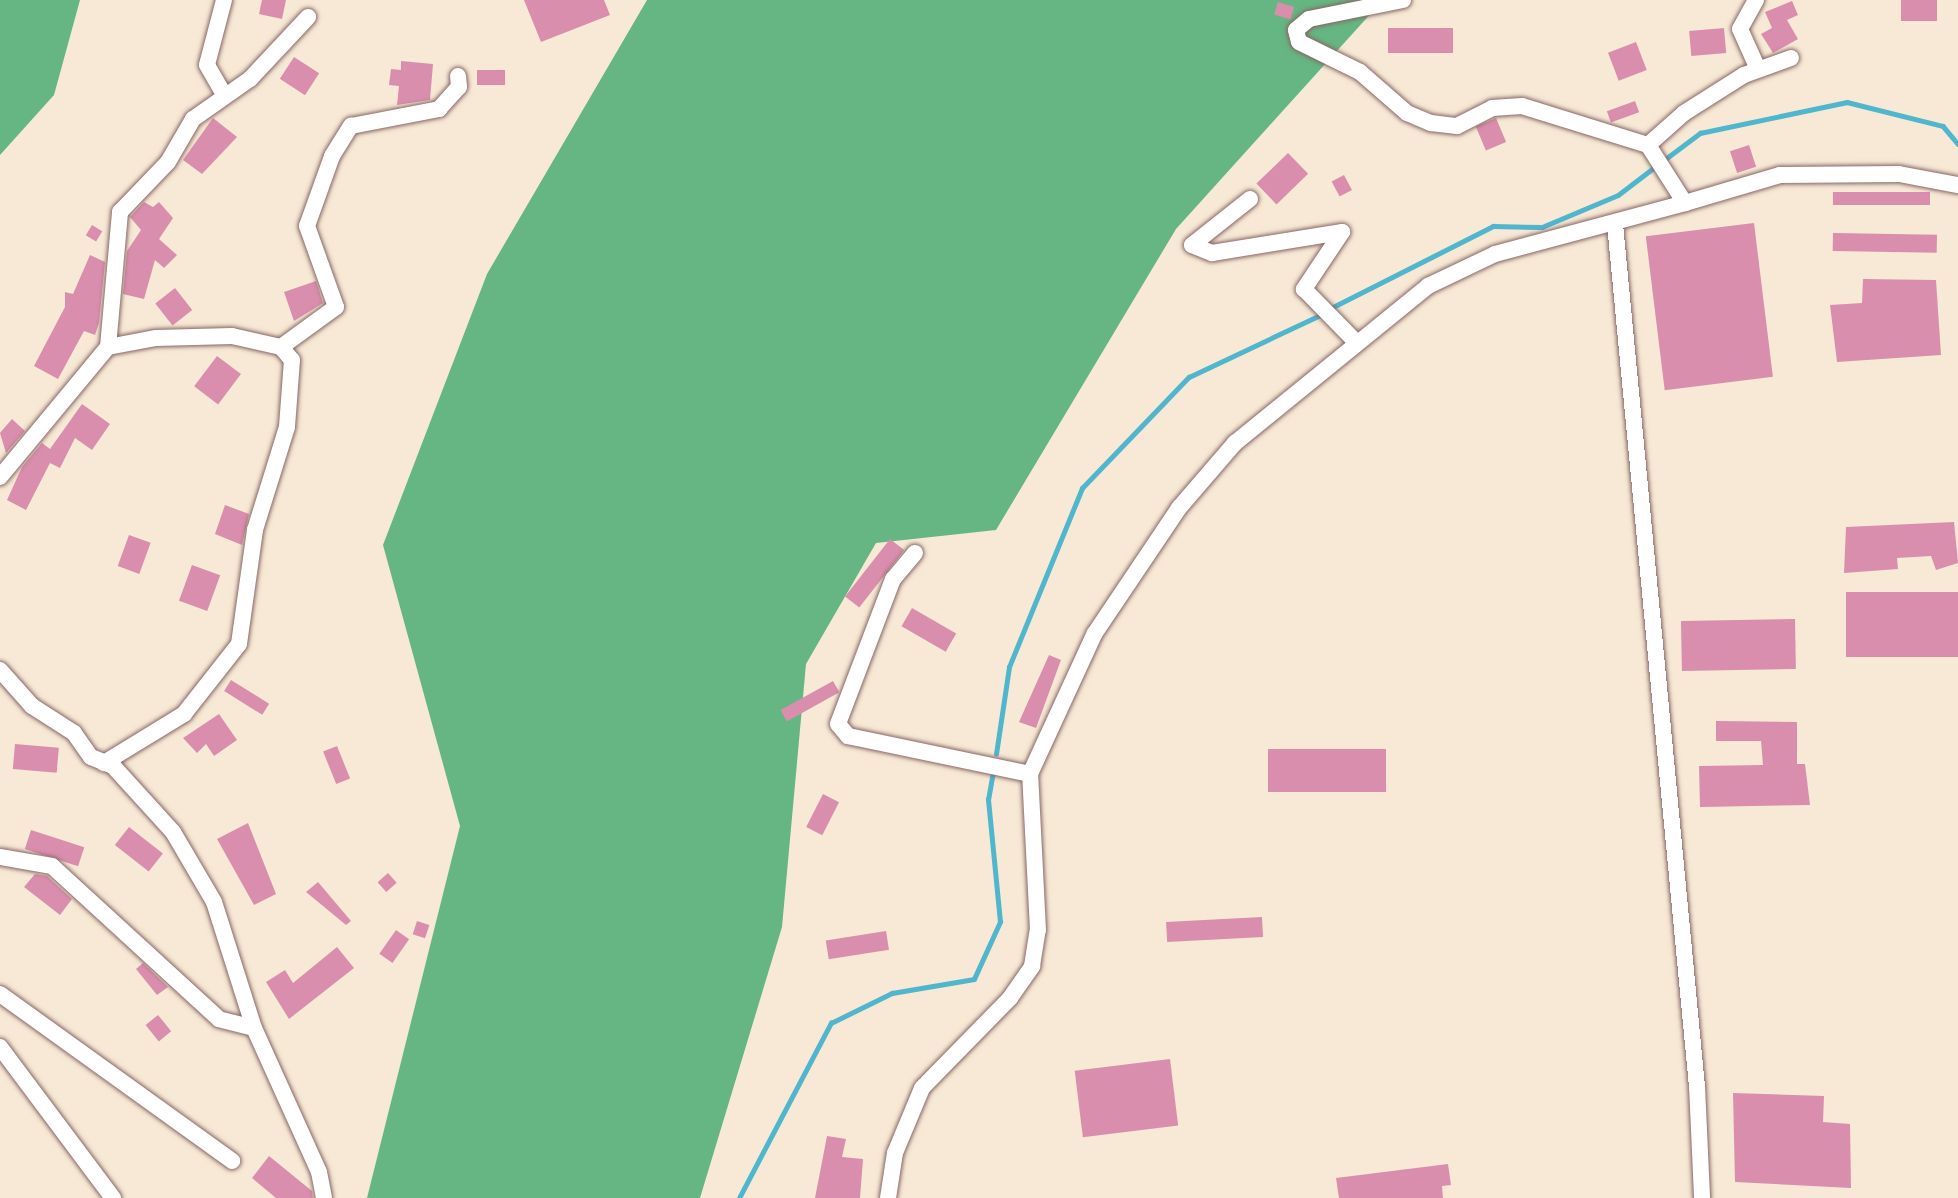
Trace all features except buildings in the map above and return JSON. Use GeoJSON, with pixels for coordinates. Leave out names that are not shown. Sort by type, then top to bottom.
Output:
{"type":"FeatureCollection","features":[{"type":"Feature","properties":{"kind":"street"},"geometry":{"type":"LineString","coordinates":[[224,0],[207,65],[224,95]]}},
{"type":"Feature","properties":{"kind":"street"},"geometry":{"type":"LineString","coordinates":[[1403,0],[1309,19],[1296,30],[1299,43],[1360,72],[1407,113],[1431,123],[1457,125],[1492,108],[1522,106],[1648,145],[1685,203]]}},
{"type":"Feature","properties":{"kind":"street"},"geometry":{"type":"LineString","coordinates":[[1756,0],[1740,29],[1758,69]]}},
{"type":"Feature","properties":{"kind":"street"},"geometry":{"type":"LineString","coordinates":[[0,477],[107,347],[120,212],[168,162],[193,120],[224,95],[250,79],[308,17]]}},
{"type":"Feature","properties":{"kind":"street"},"geometry":{"type":"LineString","coordinates":[[1648,145],[1684,113],[1758,69],[1791,58]]}},
{"type":"Feature","properties":{"kind":"street"},"geometry":{"type":"LineString","coordinates":[[281,347],[336,307],[307,226],[332,156],[351,126],[439,109],[459,87],[458,76]]}},
{"type":"Feature","properties":{"kind":"street"},"geometry":{"type":"LineString","coordinates":[[888,1198],[895,1153],[922,1088],[1010,998],[1032,966],[1038,930],[1030,774],[1095,633],[1180,508],[1235,443],[1428,286],[1495,254],[1615,224],[1780,175],[1899,174],[1958,185]]}},
{"type":"Feature","properties":{"kind":"street"},"geometry":{"type":"LineString","coordinates":[[1250,200],[1192,245],[1212,253],[1342,232],[1304,289],[1356,342]]}},
{"type":"Feature","properties":{"kind":"street"},"geometry":{"type":"LineString","coordinates":[[1615,224],[1697,1086],[1702,1198]]}},
{"type":"Feature","properties":{"kind":"street"},"geometry":{"type":"LineString","coordinates":[[104,762],[184,714],[239,644],[256,530],[287,427],[292,360],[281,347],[189,335],[107,347]]}},
{"type":"Feature","properties":{"kind":"street"},"geometry":{"type":"LineString","coordinates":[[915,553],[893,579],[838,724],[848,736],[1030,774]]}},
{"type":"Feature","properties":{"kind":"street"},"geometry":{"type":"LineString","coordinates":[[0,670],[32,706],[104,762],[173,832],[214,902],[254,1028],[319,1172],[324,1198]]}},
{"type":"Feature","properties":{"kind":"street"},"geometry":{"type":"LineString","coordinates":[[0,857],[52,866],[219,1019],[254,1028]]}},
{"type":"Feature","properties":{"kind":"street"},"geometry":{"type":"LineString","coordinates":[[0,994],[232,1161]]}},
{"type":"Feature","properties":{"kind":"street"},"geometry":{"type":"LineString","coordinates":[[0,1047],[113,1198]]}},
{"type":"Feature","properties":{"kind":"green space"},"geometry":{"type":"Polygon","coordinates":[[[0,0],[80,0],[54,95],[0,155],[0,0]]]}},
{"type":"Feature","properties":{"kind":"green space"},"geometry":{"type":"Polygon","coordinates":[[[647,0],[1383,0],[1176,229],[996,530],[876,543],[806,664],[782,927],[700,1198],[367,1198],[460,826],[383,545],[487,274],[647,0]]]}},
{"type":"Feature","properties":{"kind":"waterway"},"geometry":{"type":"LineString","coordinates":[[1664,160],[1700,133],[1847,102],[1943,126],[1958,144]]}},
{"type":"Feature","properties":{"kind":"waterway"},"geometry":{"type":"LineString","coordinates":[[1329,309],[1493,226],[1542,227],[1618,195],[1656,166]]}},
{"type":"Feature","properties":{"kind":"waterway"},"geometry":{"type":"LineString","coordinates":[[996,754],[1009,667],[1082,488],[1189,377],[1318,316]]}},
{"type":"Feature","properties":{"kind":"waterway"},"geometry":{"type":"LineString","coordinates":[[739,1198],[831,1023],[892,993],[974,979],[1000,922],[988,800],[993,772]]}}]}
